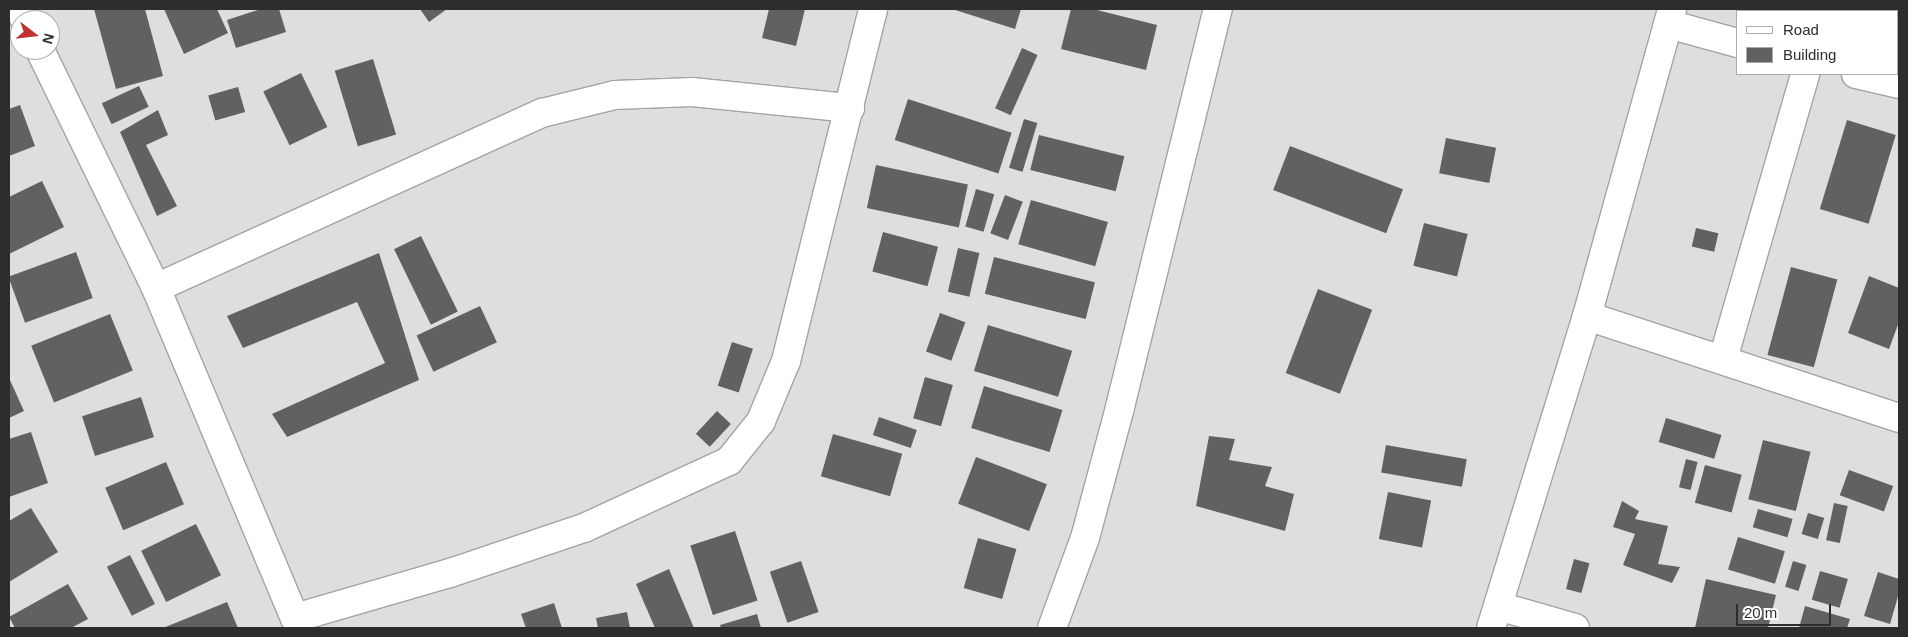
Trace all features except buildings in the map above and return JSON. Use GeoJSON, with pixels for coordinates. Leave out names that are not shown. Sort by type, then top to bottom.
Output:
{"type":"FeatureCollection","features":[{"type":"Feature","properties":{"kind":"street"},"geometry":{"type":"LineString","coordinates":[[45,60],[156,288],[297,623],[584,528],[729,461],[761,421],[786,361],[873,9]]}},
{"type":"Feature","properties":{"kind":"street"},"geometry":{"type":"LineString","coordinates":[[1052,628],[1085,538],[1115,426],[1218,9]]}},
{"type":"Feature","properties":{"kind":"street"},"geometry":{"type":"LineString","coordinates":[[1575,628],[1494,617],[1587,316],[1670,17],[1736,43]]}},
{"type":"Feature","properties":{"kind":"street"},"geometry":{"type":"LineString","coordinates":[[1723,358],[1805,75]]}},
{"type":"Feature","properties":{"kind":"street"},"geometry":{"type":"LineString","coordinates":[[1860,75],[1899,84]]}},
{"type":"Feature","properties":{"kind":"street"},"geometry":{"type":"LineString","coordinates":[[156,288],[542,112],[615,95],[692,92],[850,108]]}},
{"type":"Feature","properties":{"kind":"street"},"geometry":{"type":"LineString","coordinates":[[1587,316],[1723,358],[1899,418]]}}]}
